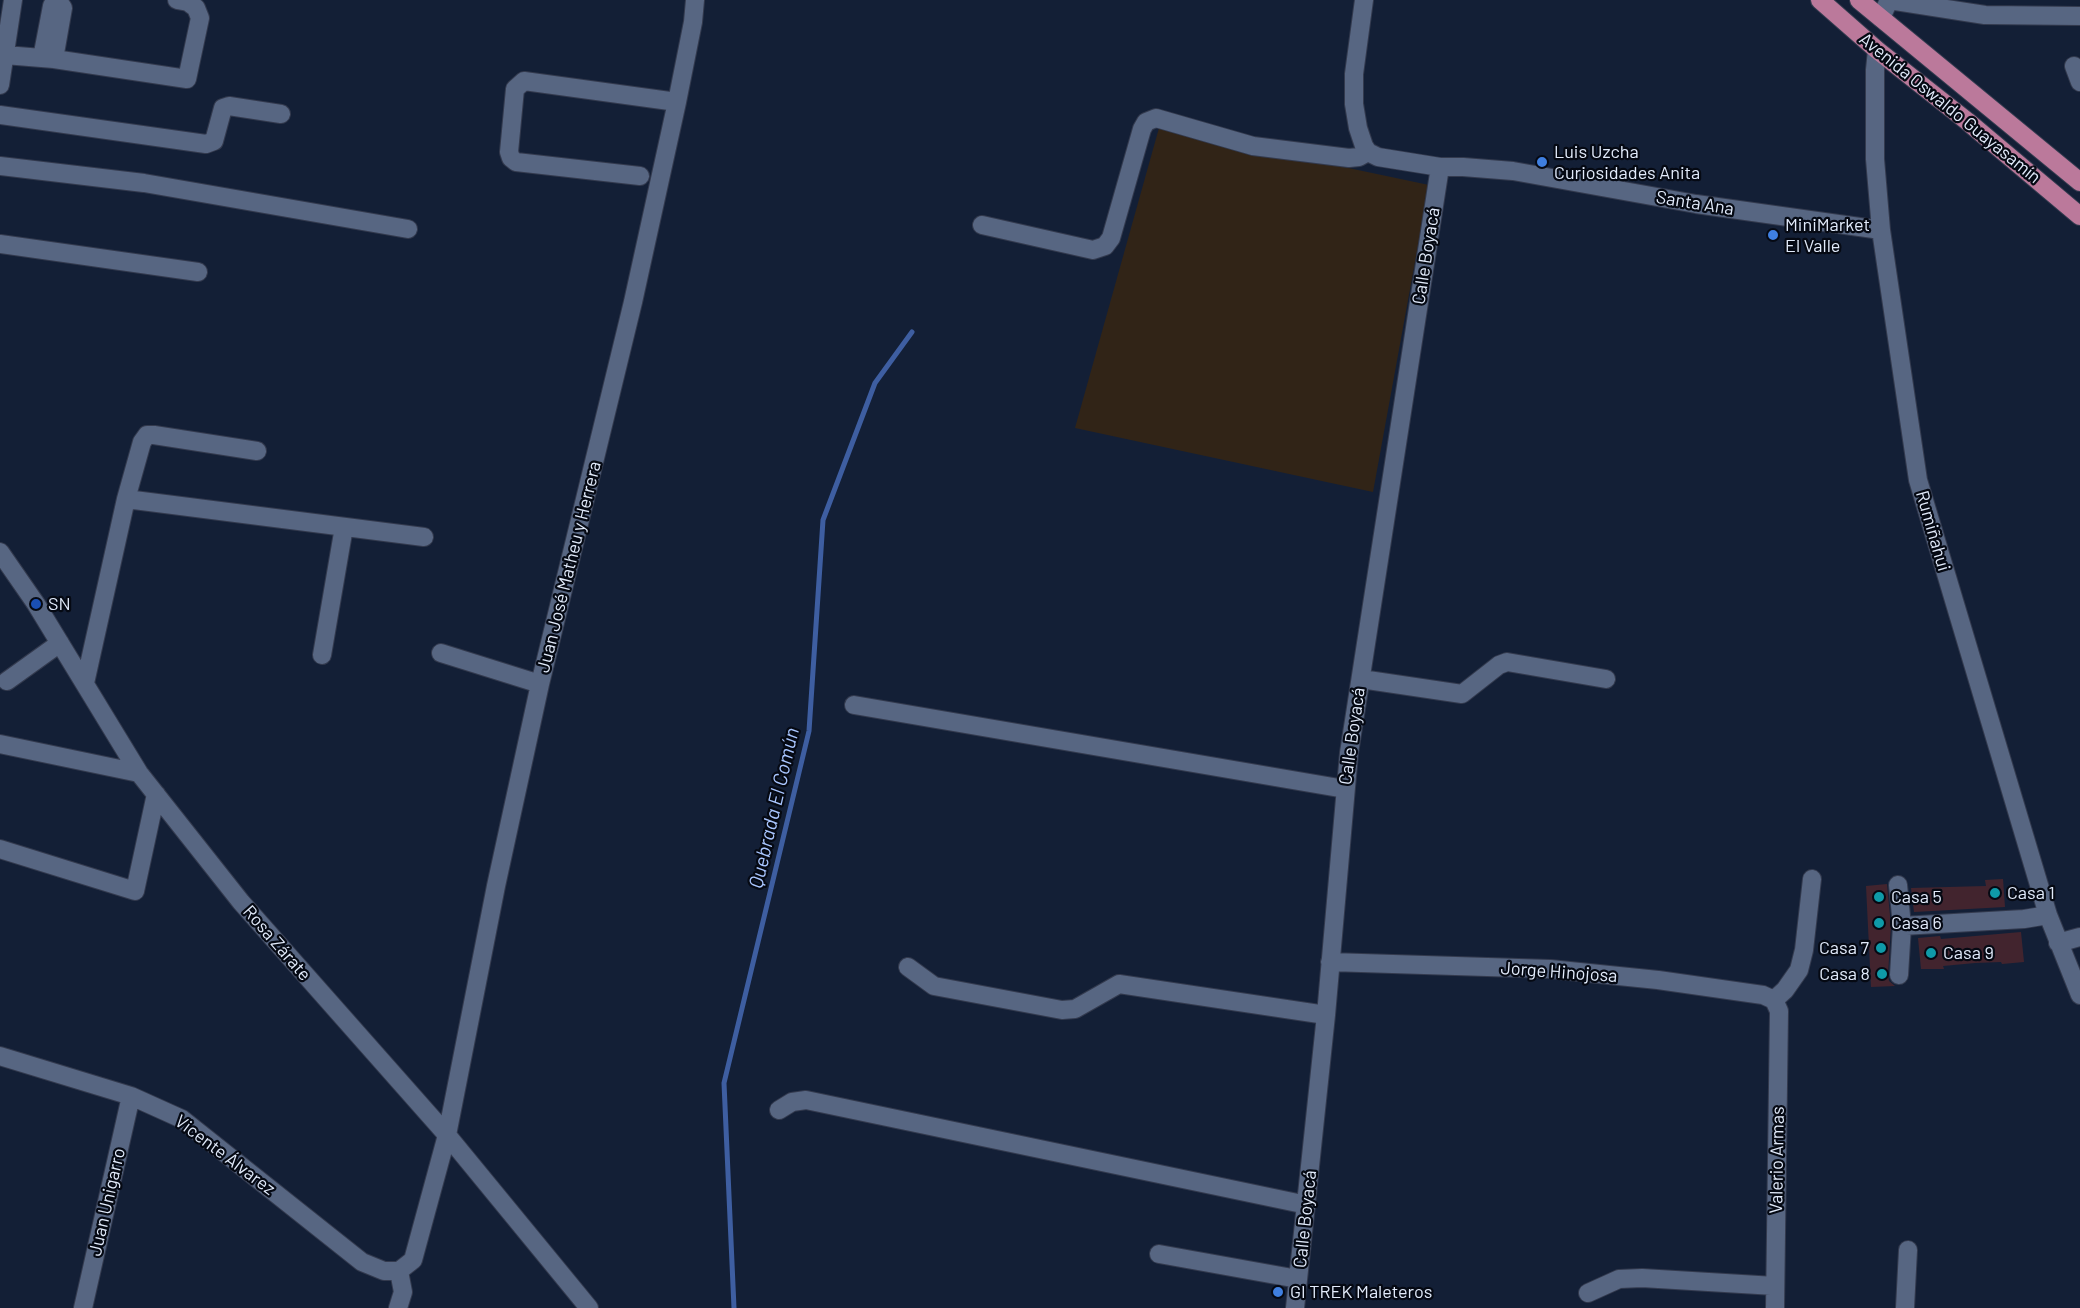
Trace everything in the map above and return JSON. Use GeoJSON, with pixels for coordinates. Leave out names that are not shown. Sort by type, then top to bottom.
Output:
{"type":"FeatureCollection","features":[{"type":"Feature","properties":{"kind":"main road","name":"Avenida Oswaldo Guayasamín"},"geometry":{"type":"LineString","coordinates":[[1820,0],[1877,50],[1967,121],[2080,216]]}},
{"type":"Feature","properties":{"kind":"main road","name":"Avenida Oswaldo Guayasamín"},"geometry":{"type":"LineString","coordinates":[[1859,0],[2080,182]]}},
{"type":"Feature","properties":{"kind":"street"},"geometry":{"type":"LineString","coordinates":[[14,0],[2,70],[48,58],[187,79],[200,18],[196,8],[188,2],[177,0]]}},
{"type":"Feature","properties":{"kind":"street","name":"Juan José Matheu y Herrera"},"geometry":{"type":"LineString","coordinates":[[447,1135],[496,886],[540,684],[633,302],[677,102],[693,22],[695,0]]}},
{"type":"Feature","properties":{"kind":"street"},"geometry":{"type":"LineString","coordinates":[[982,225],[1093,250],[1105,246],[1111,238],[1142,129],[1146,122],[1156,118],[1253,146],[1349,158],[1359,157],[1368,152],[1361,139],[1354,104],[1354,74],[1364,0]]}},
{"type":"Feature","properties":{"kind":"street"},"geometry":{"type":"LineString","coordinates":[[1881,18],[1889,0],[1985,15],[2080,16]]}},
{"type":"Feature","properties":{"kind":"street","name":"Rumiñahui"},"geometry":{"type":"LineString","coordinates":[[1877,50],[1875,159],[1881,230],[1918,480],[2048,915],[2080,994]]}},
{"type":"Feature","properties":{"kind":"street"},"geometry":{"type":"LineString","coordinates":[[640,176],[516,162],[511,158],[509,152],[515,89],[524,81],[677,102]]}},
{"type":"Feature","properties":{"kind":"street"},"geometry":{"type":"LineString","coordinates":[[0,116],[206,144],[214,141],[224,108],[229,106],[281,114]]}},
{"type":"Feature","properties":{"kind":"street","name":"Santa Ana"},"geometry":{"type":"LineString","coordinates":[[1368,152],[1378,157],[1440,168],[1462,167],[1513,171],[1696,204],[1881,230]]}},
{"type":"Feature","properties":{"kind":"street"},"geometry":{"type":"LineString","coordinates":[[0,166],[144,183],[408,229]]}},
{"type":"Feature","properties":{"kind":"street","name":"Calle Boyacá"},"geometry":{"type":"LineString","coordinates":[[1295,1308],[1326,1015],[1345,789],[1360,678],[1440,168]]}},
{"type":"Feature","properties":{"kind":"street"},"geometry":{"type":"LineString","coordinates":[[0,244],[198,272]]}},
{"type":"Feature","properties":{"kind":"street"},"geometry":{"type":"LineString","coordinates":[[85,683],[126,500],[142,442],[147,435],[257,451]]}},
{"type":"Feature","properties":{"kind":"street"},"geometry":{"type":"LineString","coordinates":[[126,500],[424,537]]}},
{"type":"Feature","properties":{"kind":"street"},"geometry":{"type":"LineString","coordinates":[[322,655],[344,527]]}},
{"type":"Feature","properties":{"kind":"street","name":"Rosa Zárate"},"geometry":{"type":"LineString","coordinates":[[3,563],[60,643],[139,773],[241,902],[447,1135],[589,1308]]}},
{"type":"Feature","properties":{"kind":"street"},"geometry":{"type":"LineString","coordinates":[[7,681],[60,643]]}},
{"type":"Feature","properties":{"kind":"street"},"geometry":{"type":"LineString","coordinates":[[441,654],[540,684]]}},
{"type":"Feature","properties":{"kind":"street"},"geometry":{"type":"LineString","coordinates":[[1360,678],[1462,694],[1498,665],[1507,662],[1606,679]]}},
{"type":"Feature","properties":{"kind":"street"},"geometry":{"type":"LineString","coordinates":[[854,705],[1345,789]]}},
{"type":"Feature","properties":{"kind":"street"},"geometry":{"type":"LineString","coordinates":[[0,744],[139,773]]}},
{"type":"Feature","properties":{"kind":"street"},"geometry":{"type":"LineString","coordinates":[[0,849],[135,891],[156,794]]}},
{"type":"Feature","properties":{"kind":"street"},"geometry":{"type":"LineString","coordinates":[[1776,1006],[1799,970],[1804,950],[1812,879]]}},
{"type":"Feature","properties":{"kind":"street"},"geometry":{"type":"LineString","coordinates":[[1898,885],[1902,926],[1899,975]]}},
{"type":"Feature","properties":{"kind":"street"},"geometry":{"type":"LineString","coordinates":[[1902,926],[2024,919],[2048,915]]}},
{"type":"Feature","properties":{"kind":"street"},"geometry":{"type":"LineString","coordinates":[[2058,943],[2080,937]]}},
{"type":"Feature","properties":{"kind":"street","name":"Jorge Hinojosa"},"geometry":{"type":"LineString","coordinates":[[1330,962],[1550,969],[1658,980],[1764,995],[1776,1006]]}},
{"type":"Feature","properties":{"kind":"street"},"geometry":{"type":"LineString","coordinates":[[908,967],[934,986],[1062,1010],[1075,1009],[1119,984],[1326,1015]]}},
{"type":"Feature","properties":{"kind":"street","name":"Valerio Armas"},"geometry":{"type":"LineString","coordinates":[[1775,1308],[1776,1006]]}},
{"type":"Feature","properties":{"kind":"street","name":"Vicente Álvarez"},"geometry":{"type":"LineString","coordinates":[[0,1056],[130,1096],[182,1119],[362,1262],[384,1271],[406,1265]]}},
{"type":"Feature","properties":{"kind":"street","name":"Juan Unigarro"},"geometry":{"type":"LineString","coordinates":[[83,1308],[130,1096]]}},
{"type":"Feature","properties":{"kind":"street"},"geometry":{"type":"LineString","coordinates":[[779,1110],[792,1102],[806,1100],[1307,1205]]}},
{"type":"Feature","properties":{"kind":"street"},"geometry":{"type":"LineString","coordinates":[[413,1308],[400,1300],[406,1265],[447,1135]]}},
{"type":"Feature","properties":{"kind":"street"},"geometry":{"type":"LineString","coordinates":[[1905,1308],[1908,1250]]}},
{"type":"Feature","properties":{"kind":"street"},"geometry":{"type":"LineString","coordinates":[[1159,1254],[1298,1279]]}},
{"type":"Feature","properties":{"kind":"street"},"geometry":{"type":"LineString","coordinates":[[1588,1293],[1619,1279],[1642,1278],[1775,1286]]}},
{"type":"Feature","properties":{"kind":"shaded area"},"geometry":{"type":"Polygon","coordinates":[[[1159,128],[1429,185],[1373,492],[1075,428],[1159,128]]]}},
{"type":"Feature","properties":{"kind":"building"},"geometry":{"type":"Polygon","coordinates":[[[2003,879],[2005,907],[1914,912],[1911,888],[1986,886],[1985,880],[2003,879]]]}},
{"type":"Feature","properties":{"kind":"building"},"geometry":{"type":"Polygon","coordinates":[[[1887,884],[1891,926],[1888,975],[1889,981],[1895,986],[1871,987],[1866,886],[1887,884]]]}},
{"type":"Feature","properties":{"kind":"building"},"geometry":{"type":"Polygon","coordinates":[[[2021,932],[2024,962],[1975,963],[1943,966],[1944,969],[1921,969],[1918,938],[1940,936],[1941,939],[2021,932]]]}},
{"type":"Feature","properties":{"kind":"waterway","name":"Quebrada El Común"},"geometry":{"type":"LineString","coordinates":[[734,1308],[724,1083],[809,731],[823,520],[875,383],[912,332]]}},
{"type":"Feature","properties":{"kind":"place","name":"Luis Uzcha Curiosidades Anita"},"geometry":{"type":"Point","coordinates":[1542,162]}},
{"type":"Feature","properties":{"kind":"place","name":"MiniMarket El Valle"},"geometry":{"type":"Point","coordinates":[1773,235]}},
{"type":"Feature","properties":{"kind":"place","name":"SN"},"geometry":{"type":"Point","coordinates":[36,604]}},
{"type":"Feature","properties":{"kind":"place","name":"Casa 1"},"geometry":{"type":"Point","coordinates":[1995,893]}},
{"type":"Feature","properties":{"kind":"place","name":"Casa 5"},"geometry":{"type":"Point","coordinates":[1879,897]}},
{"type":"Feature","properties":{"kind":"place","name":"Casa 6"},"geometry":{"type":"Point","coordinates":[1879,923]}},
{"type":"Feature","properties":{"kind":"place","name":"Casa 7"},"geometry":{"type":"Point","coordinates":[1881,948]}},
{"type":"Feature","properties":{"kind":"place","name":"Casa 9"},"geometry":{"type":"Point","coordinates":[1931,953]}},
{"type":"Feature","properties":{"kind":"place","name":"Casa 8"},"geometry":{"type":"Point","coordinates":[1882,974]}},
{"type":"Feature","properties":{"kind":"place","name":"GI TREK Maleteros"},"geometry":{"type":"Point","coordinates":[1278,1292]}}]}
